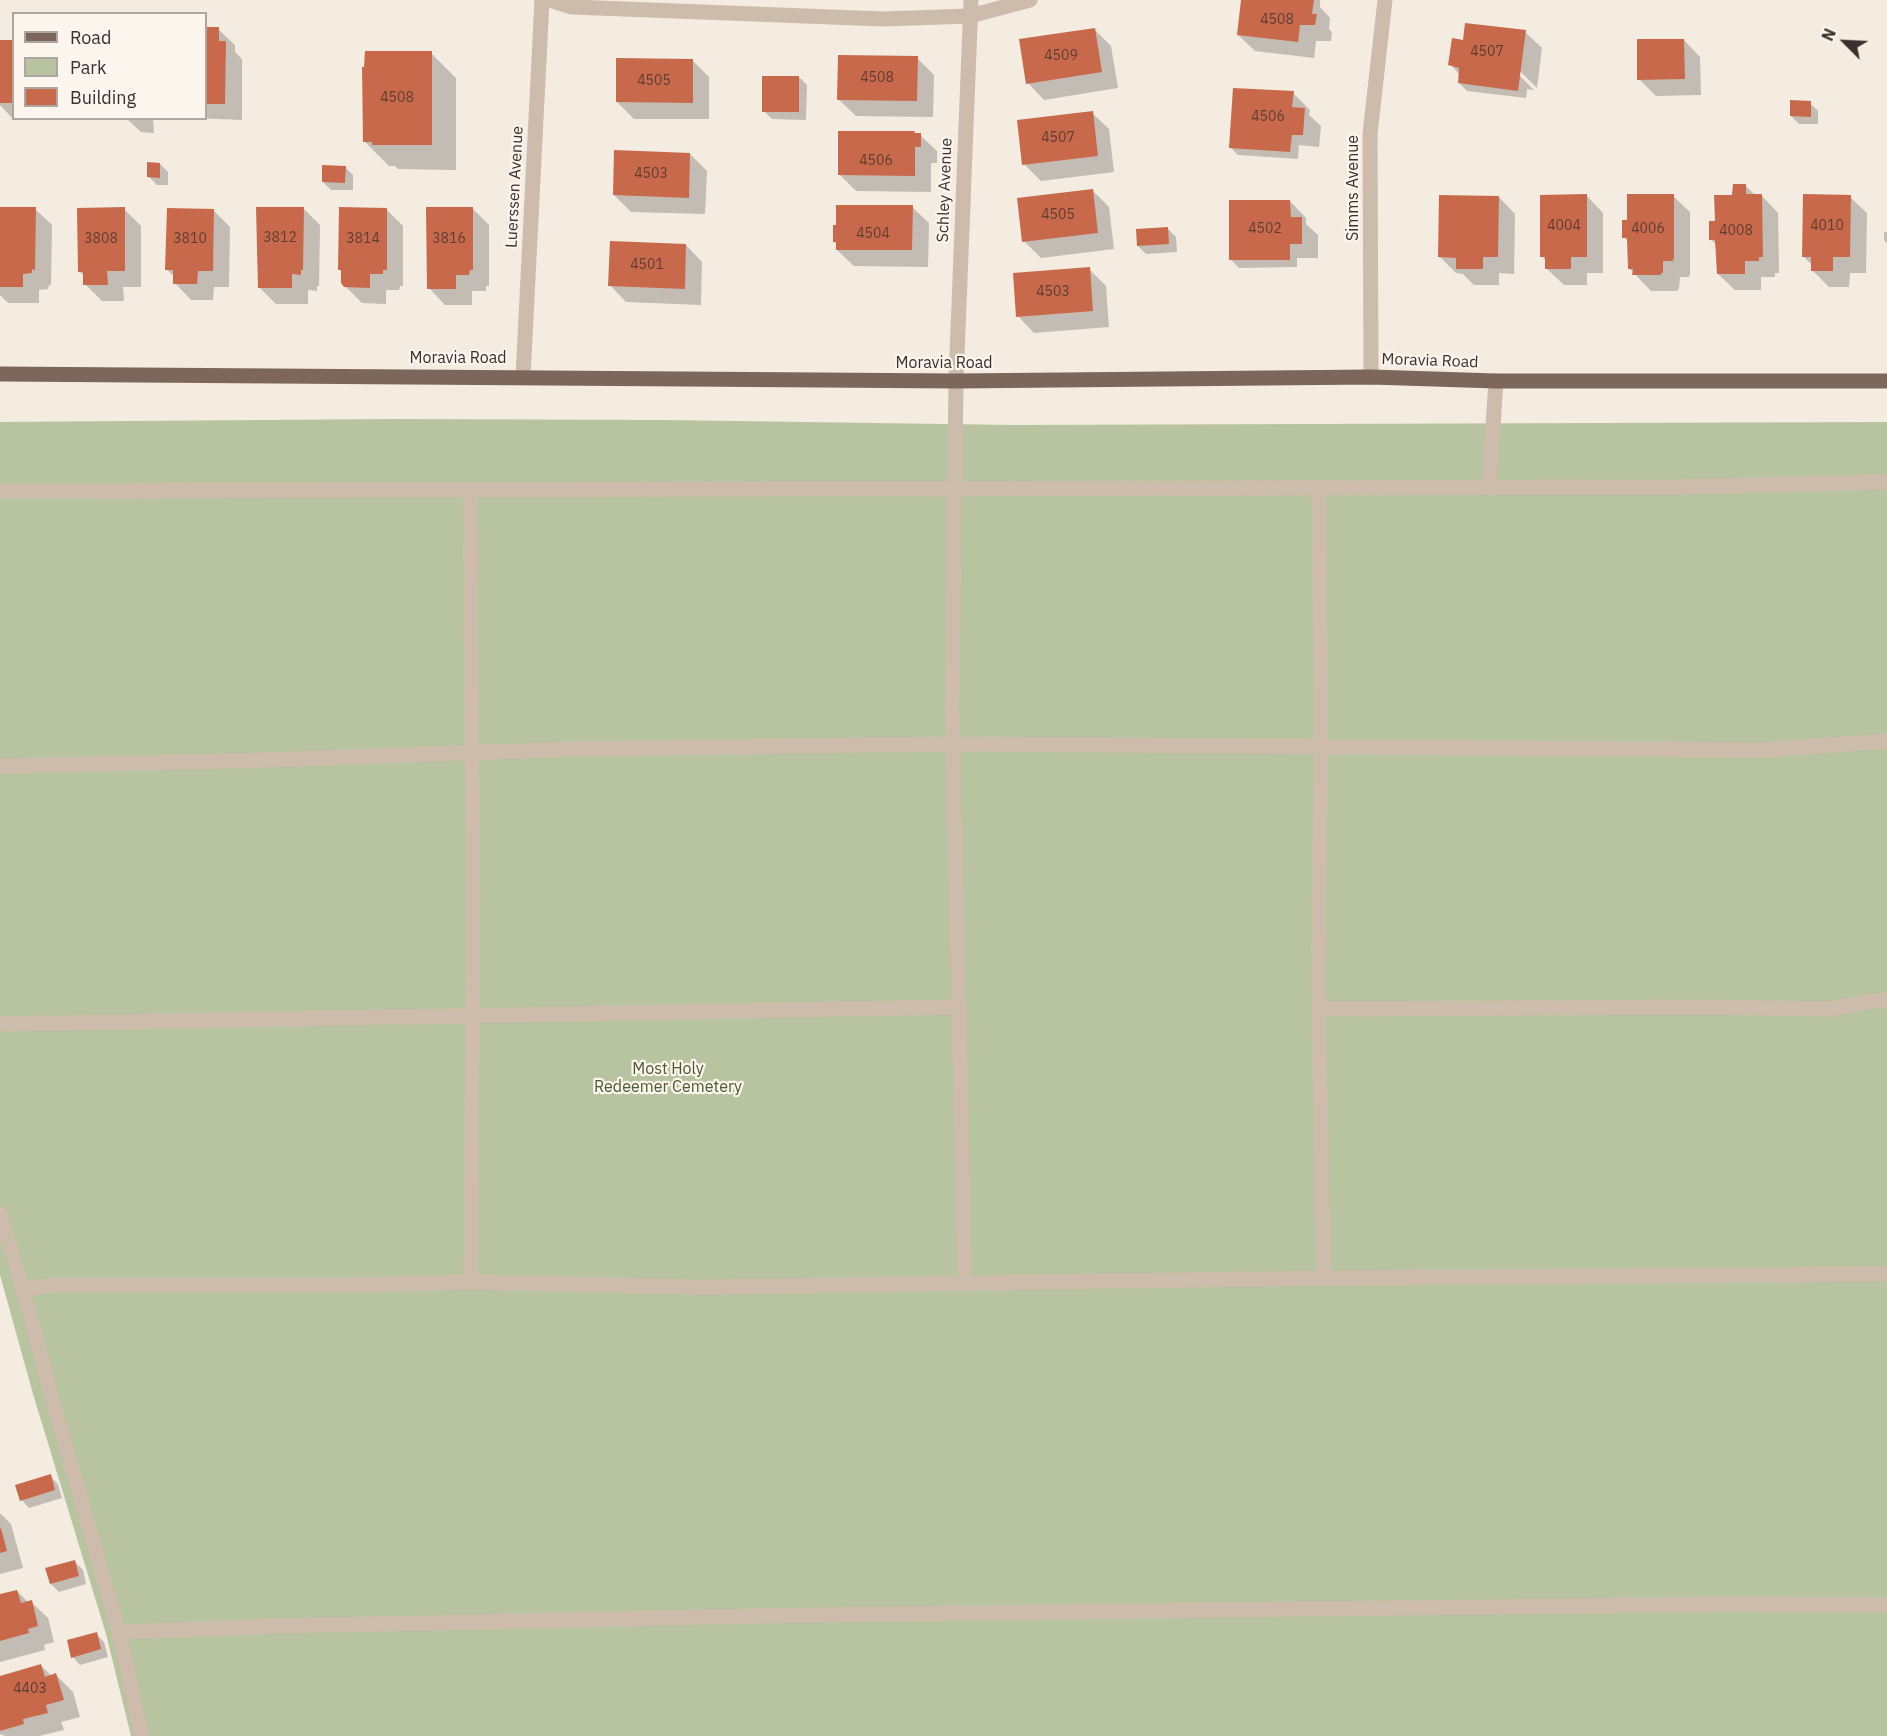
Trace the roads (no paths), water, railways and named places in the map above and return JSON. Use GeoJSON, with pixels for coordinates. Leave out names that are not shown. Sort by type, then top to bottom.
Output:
{"type":"FeatureCollection","features":[{"type":"Feature","properties":{"kind":"main road","name":"Moravia Road"},"geometry":{"type":"LineString","coordinates":[[0,374],[956,381],[1371,377],[1496,381],[1887,381]]}},
{"type":"Feature","properties":{"kind":"street","name":"Luerssen Avenue"},"geometry":{"type":"LineString","coordinates":[[523,377],[542,0]]}},
{"type":"Feature","properties":{"kind":"street"},"geometry":{"type":"LineString","coordinates":[[550,0],[572,7],[883,19],[970,16],[1030,0]]}},
{"type":"Feature","properties":{"kind":"street","name":"Schley Avenue"},"geometry":{"type":"LineString","coordinates":[[965,1283],[953,744],[954,488],[971,0]]}},
{"type":"Feature","properties":{"kind":"street","name":"Simms Avenue"},"geometry":{"type":"LineString","coordinates":[[1371,377],[1370,134],[1385,0]]}},
{"type":"Feature","properties":{"kind":"street"},"geometry":{"type":"LineString","coordinates":[[1489,488],[1496,381]]}},
{"type":"Feature","properties":{"kind":"street"},"geometry":{"type":"LineString","coordinates":[[0,491],[1489,488],[1887,482]]}},
{"type":"Feature","properties":{"kind":"street"},"geometry":{"type":"LineString","coordinates":[[1319,487],[1321,746],[1319,1009],[1323,1278]]}},
{"type":"Feature","properties":{"kind":"street"},"geometry":{"type":"LineString","coordinates":[[470,491],[473,1016],[471,1282]]}},
{"type":"Feature","properties":{"kind":"street"},"geometry":{"type":"LineString","coordinates":[[0,766],[235,762],[585,749],[953,744],[1763,750],[1887,741]]}},
{"type":"Feature","properties":{"kind":"street"},"geometry":{"type":"LineString","coordinates":[[1319,1009],[1700,1007],[1828,1009],[1887,999]]}},
{"type":"Feature","properties":{"kind":"street"},"geometry":{"type":"LineString","coordinates":[[0,1024],[959,1007]]}},
{"type":"Feature","properties":{"kind":"street"},"geometry":{"type":"LineString","coordinates":[[0,1214],[119,1632],[142,1736]]}},
{"type":"Feature","properties":{"kind":"street"},"geometry":{"type":"LineString","coordinates":[[23,1289],[53,1285],[353,1285],[471,1282],[702,1287],[1323,1278],[1887,1274]]}},
{"type":"Feature","properties":{"kind":"street"},"geometry":{"type":"LineString","coordinates":[[119,1632],[280,1626],[807,1615],[1729,1604],[1887,1605]]}},
{"type":"Feature","properties":{"kind":"park label","name":"Most Holy Redeemer Cemetery"},"geometry":{"type":"Point","coordinates":[668,1078]}}]}
